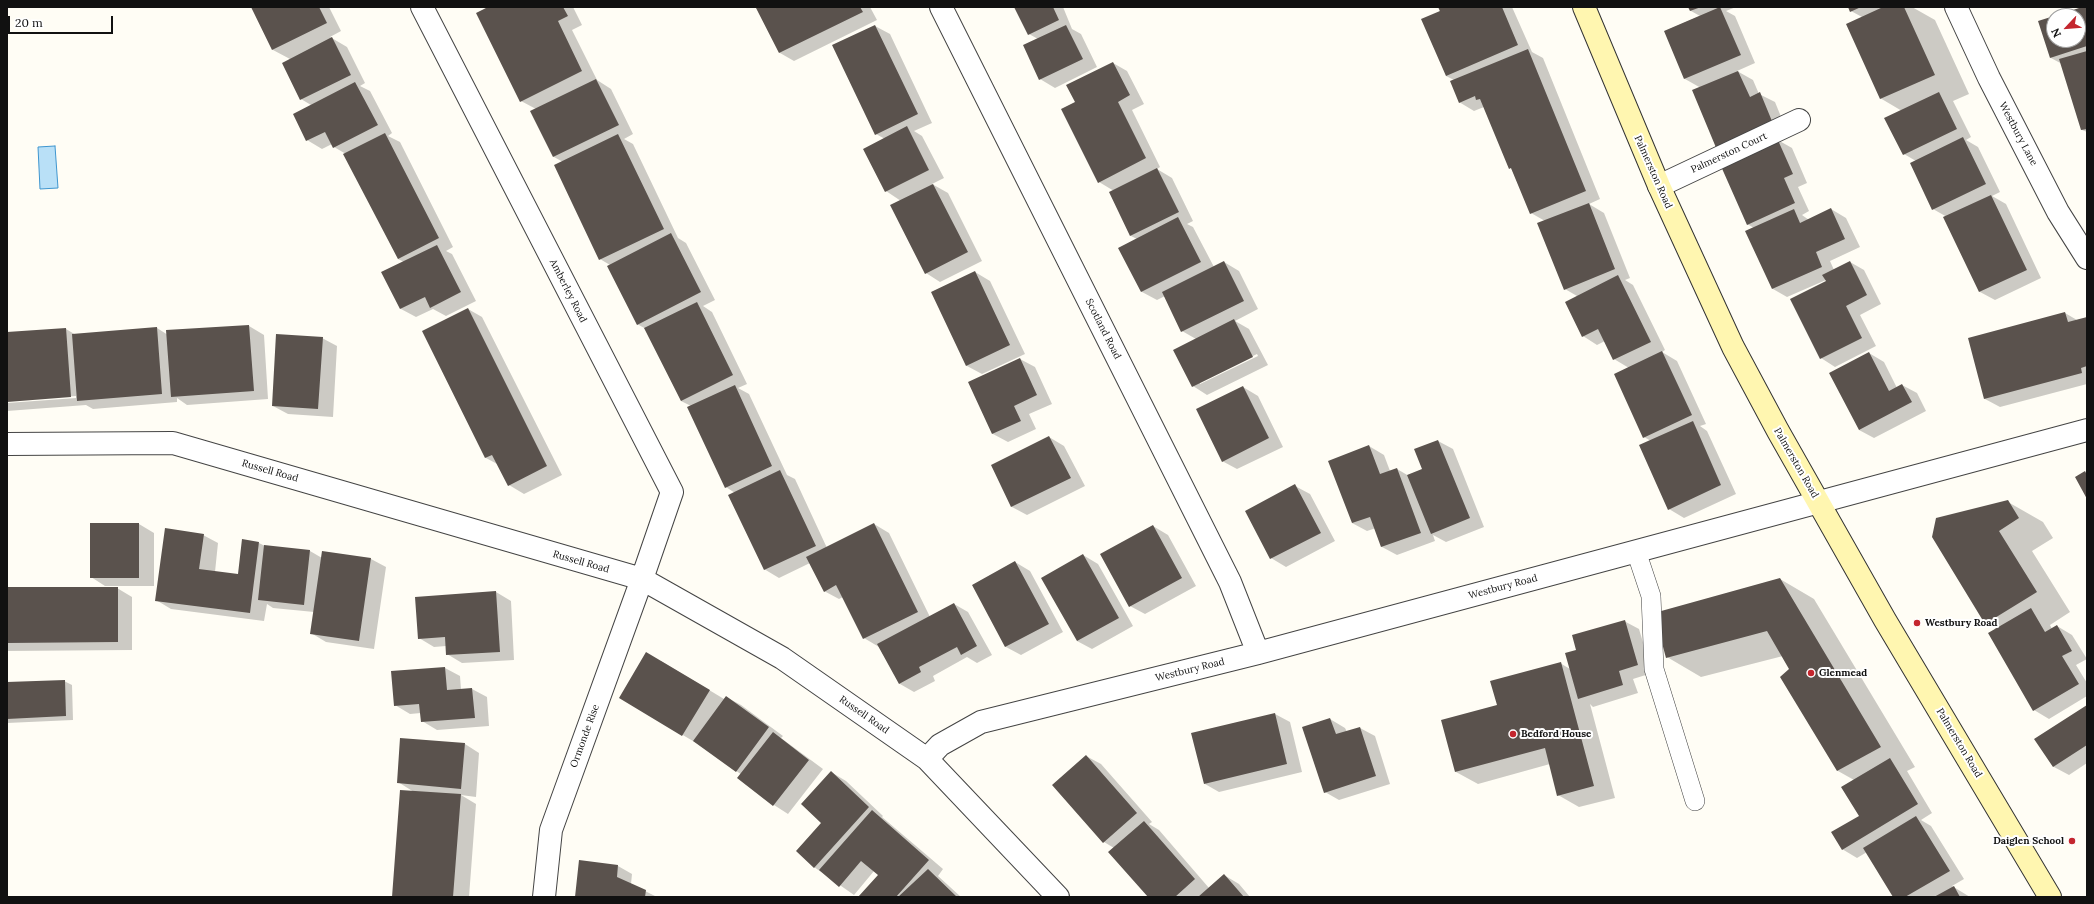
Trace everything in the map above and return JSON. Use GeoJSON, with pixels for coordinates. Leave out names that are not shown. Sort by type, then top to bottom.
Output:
{"type":"FeatureCollection","features":[{"type":"Feature","properties":{"kind":"main road","name":"Palmerston Road"},"geometry":{"type":"LineString","coordinates":[[1584,7],[1658,186],[1733,347],[1885,620],[2050,897]]}},
{"type":"Feature","properties":{"kind":"street","name":"Amberley Road"},"geometry":{"type":"LineString","coordinates":[[422,7],[672,492],[642,579]]}},
{"type":"Feature","properties":{"kind":"street","name":"Scotland Road"},"geometry":{"type":"LineString","coordinates":[[941,7],[1230,582],[1258,653]]}},
{"type":"Feature","properties":{"kind":"street","name":"Westbury Lane"},"geometry":{"type":"LineString","coordinates":[[1956,7],[1989,78],[2058,212],[2087,258]]}},
{"type":"Feature","properties":{"kind":"street","name":"Palmerston Court"},"geometry":{"type":"LineString","coordinates":[[1658,186],[1799,120]]}},
{"type":"Feature","properties":{"kind":"street","name":"Westbury Road"},"geometry":{"type":"LineString","coordinates":[[927,759],[940,745],[981,722],[1258,653],[1818,501],[2087,430]]}},
{"type":"Feature","properties":{"kind":"street","name":"Russell Road"},"geometry":{"type":"LineString","coordinates":[[7,444],[173,443],[642,579],[782,658],[927,759],[1058,897]]}},
{"type":"Feature","properties":{"kind":"street","name":"Ormonde Rise"},"geometry":{"type":"LineString","coordinates":[[544,897],[551,830],[642,579]]}},
{"type":"Feature","properties":{"kind":"lane"},"geometry":{"type":"LineString","coordinates":[[1636,551],[1651,596],[1654,669],[1695,801]]}},
{"type":"Feature","properties":{"kind":"water"},"geometry":{"type":"Polygon","coordinates":[[[55,146],[58,188],[40,189],[38,147],[55,146]]]}},
{"type":"Feature","properties":{"kind":"building"},"geometry":{"type":"Polygon","coordinates":[[[251,7],[319,7],[327,23],[272,50],[251,7]]]}},
{"type":"Feature","properties":{"kind":"building"},"geometry":{"type":"Polygon","coordinates":[[[488,7],[563,7],[568,16],[558,21],[582,71],[520,102],[476,13],[488,7]]]}},
{"type":"Feature","properties":{"kind":"building"},"geometry":{"type":"Polygon","coordinates":[[[860,7],[863,12],[779,53],[756,8],[860,7]]]}},
{"type":"Feature","properties":{"kind":"building"},"geometry":{"type":"Polygon","coordinates":[[[1014,7],[1053,7],[1059,20],[1028,35],[1014,7]]]}},
{"type":"Feature","properties":{"kind":"building"},"geometry":{"type":"Polygon","coordinates":[[[1438,7],[1502,7],[1518,45],[1446,76],[1421,19],[1440,11],[1438,7]]]}},
{"type":"Feature","properties":{"kind":"building"},"geometry":{"type":"Polygon","coordinates":[[[1688,7],[1701,7],[1690,11],[1688,7]]]}},
{"type":"Feature","properties":{"kind":"building"},"geometry":{"type":"Polygon","coordinates":[[[1720,7],[1741,55],[1684,79],[1664,31],[1720,7]]]}},
{"type":"Feature","properties":{"kind":"building"},"geometry":{"type":"Polygon","coordinates":[[[1848,7],[1861,7],[1850,12],[1848,7]]]}},
{"type":"Feature","properties":{"kind":"building"},"geometry":{"type":"Polygon","coordinates":[[[1883,7],[1904,7],[1935,75],[1880,99],[1846,24],[1883,7]]]}},
{"type":"Feature","properties":{"kind":"building"},"geometry":{"type":"Polygon","coordinates":[[[2087,7],[2086,46],[2086,8],[2079,8],[2087,7]]]}},
{"type":"Feature","properties":{"kind":"building"},"geometry":{"type":"Polygon","coordinates":[[[2046,18],[2046,46],[2038,21],[2046,18]]]}},
{"type":"Feature","properties":{"kind":"building"},"geometry":{"type":"Polygon","coordinates":[[[875,25],[918,114],[875,135],[832,45],[875,25]]]}},
{"type":"Feature","properties":{"kind":"building"},"geometry":{"type":"Polygon","coordinates":[[[1066,25],[1083,59],[1039,80],[1023,45],[1066,25]]]}},
{"type":"Feature","properties":{"kind":"building"},"geometry":{"type":"Polygon","coordinates":[[[332,37],[351,75],[300,100],[282,63],[332,37]]]}},
{"type":"Feature","properties":{"kind":"building"},"geometry":{"type":"Polygon","coordinates":[[[2047,48],[2081,48],[2050,58],[2047,48]]]}},
{"type":"Feature","properties":{"kind":"building"},"geometry":{"type":"Polygon","coordinates":[[[1528,49],[1586,191],[1530,214],[1511,168],[1509,169],[1480,99],[1476,100],[1475,96],[1459,103],[1450,81],[1528,49]]]}},
{"type":"Feature","properties":{"kind":"building"},"geometry":{"type":"Polygon","coordinates":[[[2087,51],[2087,129],[2081,130],[2059,59],[2087,51]]]}},
{"type":"Feature","properties":{"kind":"building"},"geometry":{"type":"Polygon","coordinates":[[[1113,62],[1130,95],[1118,102],[1146,158],[1098,183],[1061,109],[1075,102],[1066,85],[1113,62]]]}},
{"type":"Feature","properties":{"kind":"building"},"geometry":{"type":"Polygon","coordinates":[[[1738,71],[1750,97],[1760,92],[1774,126],[1717,150],[1692,90],[1738,71]]]}},
{"type":"Feature","properties":{"kind":"building"},"geometry":{"type":"Polygon","coordinates":[[[596,79],[619,125],[553,157],[530,111],[596,79]]]}},
{"type":"Feature","properties":{"kind":"building"},"geometry":{"type":"Polygon","coordinates":[[[355,82],[378,125],[333,148],[325,132],[306,141],[293,114],[355,82]]]}},
{"type":"Feature","properties":{"kind":"building"},"geometry":{"type":"Polygon","coordinates":[[[1939,92],[1957,129],[1903,155],[1884,118],[1939,92]]]}},
{"type":"Feature","properties":{"kind":"building"},"geometry":{"type":"Polygon","coordinates":[[[907,126],[929,170],[885,192],[863,149],[907,126]]]}},
{"type":"Feature","properties":{"kind":"building"},"geometry":{"type":"Polygon","coordinates":[[[385,133],[439,238],[398,259],[343,154],[385,133]]]}},
{"type":"Feature","properties":{"kind":"building"},"geometry":{"type":"Polygon","coordinates":[[[618,134],[664,229],[599,260],[554,165],[618,134]]]}},
{"type":"Feature","properties":{"kind":"building"},"geometry":{"type":"Polygon","coordinates":[[[1963,137],[1986,184],[1932,210],[1910,163],[1963,137]]]}},
{"type":"Feature","properties":{"kind":"building"},"geometry":{"type":"Polygon","coordinates":[[[1777,138],[1793,174],[1784,178],[1795,203],[1747,225],[1720,164],[1777,138]]]}},
{"type":"Feature","properties":{"kind":"building"},"geometry":{"type":"Polygon","coordinates":[[[1157,168],[1179,212],[1130,236],[1109,192],[1157,168]]]}},
{"type":"Feature","properties":{"kind":"building"},"geometry":{"type":"Polygon","coordinates":[[[933,184],[968,252],[925,274],[890,205],[933,184]]]}},
{"type":"Feature","properties":{"kind":"building"},"geometry":{"type":"Polygon","coordinates":[[[1991,195],[2027,270],[1979,292],[1943,217],[1991,195]]]}},
{"type":"Feature","properties":{"kind":"building"},"geometry":{"type":"Polygon","coordinates":[[[1589,203],[1615,269],[1564,290],[1537,223],[1589,203]]]}},
{"type":"Feature","properties":{"kind":"building"},"geometry":{"type":"Polygon","coordinates":[[[1831,208],[1845,239],[1816,252],[1822,267],[1772,289],[1745,231],[1794,209],[1800,223],[1831,208]]]}},
{"type":"Feature","properties":{"kind":"building"},"geometry":{"type":"Polygon","coordinates":[[[1178,217],[1201,262],[1141,292],[1118,248],[1178,217]]]}},
{"type":"Feature","properties":{"kind":"building"},"geometry":{"type":"Polygon","coordinates":[[[671,233],[701,292],[637,325],[607,266],[671,233]]]}},
{"type":"Feature","properties":{"kind":"building"},"geometry":{"type":"Polygon","coordinates":[[[437,245],[461,292],[430,308],[425,297],[400,309],[381,272],[437,245]]]}},
{"type":"Feature","properties":{"kind":"building"},"geometry":{"type":"Polygon","coordinates":[[[1224,261],[1244,301],[1181,332],[1162,292],[1224,261]]]}},
{"type":"Feature","properties":{"kind":"building"},"geometry":{"type":"Polygon","coordinates":[[[1850,261],[1867,295],[1846,306],[1862,338],[1820,359],[1790,299],[1826,281],[1822,275],[1850,261]]]}},
{"type":"Feature","properties":{"kind":"building"},"geometry":{"type":"Polygon","coordinates":[[[975,271],[1010,345],[966,366],[931,292],[975,271]]]}},
{"type":"Feature","properties":{"kind":"building"},"geometry":{"type":"Polygon","coordinates":[[[1618,275],[1651,342],[1613,360],[1598,329],[1582,337],[1565,302],[1618,275]]]}},
{"type":"Feature","properties":{"kind":"building"},"geometry":{"type":"Polygon","coordinates":[[[697,302],[733,375],[681,401],[644,328],[697,302]]]}},
{"type":"Feature","properties":{"kind":"building"},"geometry":{"type":"Polygon","coordinates":[[[468,308],[547,466],[508,486],[492,455],[485,458],[422,331],[468,308]]]}},
{"type":"Feature","properties":{"kind":"building"},"geometry":{"type":"Polygon","coordinates":[[[2065,312],[2068,322],[2087,317],[2087,366],[2081,368],[2082,373],[1984,399],[1968,338],[2065,312]]]}},
{"type":"Feature","properties":{"kind":"building"},"geometry":{"type":"Polygon","coordinates":[[[1234,319],[1253,357],[1192,387],[1173,350],[1234,319]]]}},
{"type":"Feature","properties":{"kind":"building"},"geometry":{"type":"Polygon","coordinates":[[[249,325],[254,391],[171,397],[166,330],[249,325]]]}},
{"type":"Feature","properties":{"kind":"building"},"geometry":{"type":"Polygon","coordinates":[[[157,327],[162,394],[77,401],[72,334],[157,327]]]}},
{"type":"Feature","properties":{"kind":"building"},"geometry":{"type":"Polygon","coordinates":[[[66,328],[71,397],[7,402],[7,332],[66,328]]]}},
{"type":"Feature","properties":{"kind":"building"},"geometry":{"type":"Polygon","coordinates":[[[276,334],[323,337],[318,409],[272,406],[276,334]]]}},
{"type":"Feature","properties":{"kind":"building"},"geometry":{"type":"Polygon","coordinates":[[[1662,351],[1692,415],[1643,438],[1614,374],[1662,351]]]}},
{"type":"Feature","properties":{"kind":"building"},"geometry":{"type":"Polygon","coordinates":[[[1869,352],[1889,391],[1902,384],[1912,402],[1859,430],[1829,373],[1869,352]]]}},
{"type":"Feature","properties":{"kind":"building"},"geometry":{"type":"Polygon","coordinates":[[[1020,358],[1037,395],[1014,406],[1021,421],[992,434],[968,382],[1020,358]]]}},
{"type":"Feature","properties":{"kind":"building"},"geometry":{"type":"Polygon","coordinates":[[[735,385],[772,466],[725,488],[687,407],[735,385]]]}},
{"type":"Feature","properties":{"kind":"building"},"geometry":{"type":"Polygon","coordinates":[[[1243,386],[1269,438],[1222,462],[1196,409],[1243,386]]]}},
{"type":"Feature","properties":{"kind":"building"},"geometry":{"type":"Polygon","coordinates":[[[1693,421],[1721,485],[1668,510],[1639,445],[1693,421]]]}},
{"type":"Feature","properties":{"kind":"building"},"geometry":{"type":"Polygon","coordinates":[[[1049,436],[1071,478],[1011,507],[991,465],[1049,436]]]}},
{"type":"Feature","properties":{"kind":"building"},"geometry":{"type":"Polygon","coordinates":[[[1438,440],[1470,518],[1431,534],[1407,475],[1422,469],[1414,449],[1438,440]]]}},
{"type":"Feature","properties":{"kind":"building"},"geometry":{"type":"Polygon","coordinates":[[[1369,445],[1380,474],[1397,468],[1421,533],[1381,547],[1370,517],[1352,523],[1328,461],[1369,445]]]}},
{"type":"Feature","properties":{"kind":"building"},"geometry":{"type":"Polygon","coordinates":[[[780,470],[816,546],[764,570],[728,495],[780,470]]]}},
{"type":"Feature","properties":{"kind":"building"},"geometry":{"type":"Polygon","coordinates":[[[2085,471],[2087,475],[2087,499],[2075,477],[2085,471]]]}},
{"type":"Feature","properties":{"kind":"building"},"geometry":{"type":"Polygon","coordinates":[[[1295,484],[1321,533],[1270,559],[1245,511],[1295,484]]]}},
{"type":"Feature","properties":{"kind":"building"},"geometry":{"type":"Polygon","coordinates":[[[2008,500],[2019,518],[1999,531],[2037,592],[1985,624],[1932,537],[1936,518],[2008,500]]]}},
{"type":"Feature","properties":{"kind":"building"},"geometry":{"type":"Polygon","coordinates":[[[90,523],[139,523],[139,578],[90,578],[90,523]]]}},
{"type":"Feature","properties":{"kind":"building"},"geometry":{"type":"Polygon","coordinates":[[[874,523],[918,612],[863,639],[836,585],[824,592],[806,557],[874,523]]]}},
{"type":"Feature","properties":{"kind":"building"},"geometry":{"type":"Polygon","coordinates":[[[1153,525],[1182,578],[1129,607],[1100,554],[1153,525]]]}},
{"type":"Feature","properties":{"kind":"building"},"geometry":{"type":"Polygon","coordinates":[[[165,528],[204,534],[199,569],[238,574],[242,539],[259,542],[250,613],[155,601],[165,528]]]}},
{"type":"Feature","properties":{"kind":"building"},"geometry":{"type":"Polygon","coordinates":[[[264,545],[310,550],[304,605],[258,600],[264,545]]]}},
{"type":"Feature","properties":{"kind":"building"},"geometry":{"type":"Polygon","coordinates":[[[322,551],[371,558],[359,641],[310,634],[322,551]]]}},
{"type":"Feature","properties":{"kind":"building"},"geometry":{"type":"Polygon","coordinates":[[[1083,554],[1119,618],[1077,641],[1041,578],[1083,554]]]}},
{"type":"Feature","properties":{"kind":"building"},"geometry":{"type":"Polygon","coordinates":[[[1015,561],[1049,624],[1005,647],[972,585],[1015,561]]]}},
{"type":"Feature","properties":{"kind":"building","name":"Glenmead"},"geometry":{"type":"Polygon","coordinates":[[[1780,578],[1881,747],[1837,771],[1780,677],[1789,669],[1767,631],[1666,658],[1654,613],[1780,578]]]}},
{"type":"Feature","properties":{"kind":"building"},"geometry":{"type":"Polygon","coordinates":[[[7,587],[118,587],[118,642],[7,643],[7,587]]]}},
{"type":"Feature","properties":{"kind":"building"},"geometry":{"type":"Polygon","coordinates":[[[496,591],[500,652],[446,655],[445,637],[418,639],[415,597],[496,591]]]}},
{"type":"Feature","properties":{"kind":"building"},"geometry":{"type":"Polygon","coordinates":[[[954,603],[977,646],[961,655],[957,647],[919,667],[921,672],[899,684],[877,644],[954,603]]]}},
{"type":"Feature","properties":{"kind":"building"},"geometry":{"type":"Polygon","coordinates":[[[2031,608],[2045,632],[2057,625],[2072,651],[2062,656],[2079,684],[2033,711],[1988,633],[2031,608]]]}},
{"type":"Feature","properties":{"kind":"building"},"geometry":{"type":"Polygon","coordinates":[[[1625,620],[1638,665],[1619,671],[1623,685],[1578,699],[1565,653],[1576,650],[1572,635],[1625,620]]]}},
{"type":"Feature","properties":{"kind":"building"},"geometry":{"type":"Polygon","coordinates":[[[646,652],[710,690],[682,736],[619,698],[646,652]]]}},
{"type":"Feature","properties":{"kind":"building","name":"Bedford House"},"geometry":{"type":"Polygon","coordinates":[[[1561,662],[1594,786],[1557,796],[1545,748],[1455,772],[1441,720],[1497,705],[1490,681],[1561,662]]]}},
{"type":"Feature","properties":{"kind":"building"},"geometry":{"type":"Polygon","coordinates":[[[445,667],[447,690],[472,688],[475,718],[421,722],[419,704],[394,706],[391,671],[445,667]]]}},
{"type":"Feature","properties":{"kind":"building"},"geometry":{"type":"Polygon","coordinates":[[[65,680],[66,716],[7,719],[7,682],[65,680]]]}},
{"type":"Feature","properties":{"kind":"building"},"geometry":{"type":"Polygon","coordinates":[[[726,696],[769,727],[736,772],[693,741],[726,696]]]}},
{"type":"Feature","properties":{"kind":"building"},"geometry":{"type":"Polygon","coordinates":[[[2087,705],[2087,745],[2053,767],[2034,739],[2087,705]]]}},
{"type":"Feature","properties":{"kind":"building"},"geometry":{"type":"Polygon","coordinates":[[[1275,713],[1287,764],[1204,784],[1191,733],[1275,713]]]}},
{"type":"Feature","properties":{"kind":"building"},"geometry":{"type":"Polygon","coordinates":[[[1330,718],[1336,734],[1360,727],[1376,776],[1324,793],[1302,727],[1330,718]]]}},
{"type":"Feature","properties":{"kind":"building"},"geometry":{"type":"Polygon","coordinates":[[[773,732],[809,760],[773,806],[737,778],[773,732]]]}},
{"type":"Feature","properties":{"kind":"building"},"geometry":{"type":"Polygon","coordinates":[[[400,738],[465,743],[461,789],[397,783],[400,738]]]}},
{"type":"Feature","properties":{"kind":"building"},"geometry":{"type":"Polygon","coordinates":[[[1086,755],[1137,813],[1103,843],[1052,785],[1086,755]]]}},
{"type":"Feature","properties":{"kind":"building"},"geometry":{"type":"Polygon","coordinates":[[[1890,758],[1918,804],[1842,850],[1831,832],[1859,816],[1841,787],[1890,758]]]}},
{"type":"Feature","properties":{"kind":"building"},"geometry":{"type":"Polygon","coordinates":[[[831,771],[869,807],[814,868],[796,851],[821,823],[801,804],[831,771]]]}},
{"type":"Feature","properties":{"kind":"building"},"geometry":{"type":"Polygon","coordinates":[[[400,790],[461,794],[453,897],[392,897],[400,790]]]}},
{"type":"Feature","properties":{"kind":"building"},"geometry":{"type":"Polygon","coordinates":[[[872,810],[929,860],[896,897],[858,897],[878,875],[861,861],[839,887],[819,870],[872,810]]]}},
{"type":"Feature","properties":{"kind":"building"},"geometry":{"type":"Polygon","coordinates":[[[1916,816],[1950,871],[1905,897],[1893,897],[1863,848],[1916,816]]]}},
{"type":"Feature","properties":{"kind":"building"},"geometry":{"type":"Polygon","coordinates":[[[1144,821],[1195,879],[1175,897],[1148,897],[1108,852],[1144,821]]]}},
{"type":"Feature","properties":{"kind":"building"},"geometry":{"type":"Polygon","coordinates":[[[579,860],[618,865],[617,877],[646,890],[645,897],[575,897],[579,860]]]}},
{"type":"Feature","properties":{"kind":"building"},"geometry":{"type":"Polygon","coordinates":[[[928,869],[957,897],[898,897],[928,869]]]}},
{"type":"Feature","properties":{"kind":"building"},"geometry":{"type":"Polygon","coordinates":[[[1224,874],[1244,897],[1198,897],[1224,874]]]}},
{"type":"Feature","properties":{"kind":"building"},"geometry":{"type":"Polygon","coordinates":[[[1954,886],[1960,897],[1934,897],[1954,886]]]}},
{"type":"Feature","properties":{"kind":"place","name":"Westbury Road"},"geometry":{"type":"Point","coordinates":[1917,623]}},
{"type":"Feature","properties":{"kind":"place","name":"Glenmead"},"geometry":{"type":"Point","coordinates":[1811,673]}},
{"type":"Feature","properties":{"kind":"place","name":"Bedford House"},"geometry":{"type":"Point","coordinates":[1513,734]}},
{"type":"Feature","properties":{"kind":"place","name":"Daiglen School"},"geometry":{"type":"Point","coordinates":[2072,841]}}]}
